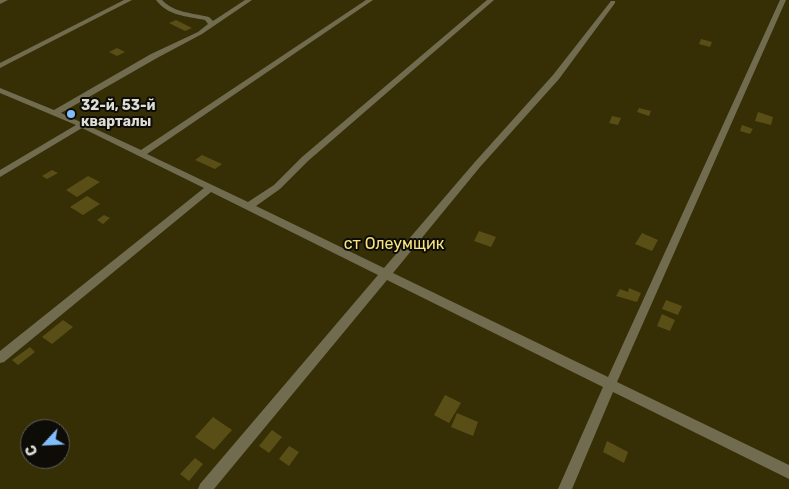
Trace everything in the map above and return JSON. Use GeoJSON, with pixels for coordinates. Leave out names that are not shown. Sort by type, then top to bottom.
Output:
{"type":"FeatureCollection","features":[{"type":"Feature","properties":{"kind":"lane"},"geometry":{"type":"LineString","coordinates":[[0,2],[5,0]]}},
{"type":"Feature","properties":{"kind":"lane"},"geometry":{"type":"LineString","coordinates":[[0,66],[129,0]]}},
{"type":"Feature","properties":{"kind":"lane"},"geometry":{"type":"LineString","coordinates":[[159,0],[168,10],[207,18],[212,25]]}},
{"type":"Feature","properties":{"kind":"lane"},"geometry":{"type":"LineString","coordinates":[[55,113],[212,25],[249,0]]}},
{"type":"Feature","properties":{"kind":"lane"},"geometry":{"type":"LineString","coordinates":[[141,154],[370,0]]}},
{"type":"Feature","properties":{"kind":"lane"},"geometry":{"type":"LineString","coordinates":[[248,207],[277,187],[304,159],[491,0]]}},
{"type":"Feature","properties":{"kind":"lane"},"geometry":{"type":"LineString","coordinates":[[565,489],[782,0]]}},
{"type":"Feature","properties":{"kind":"lane"},"geometry":{"type":"LineString","coordinates":[[205,489],[477,165],[556,77],[613,2]]}},
{"type":"Feature","properties":{"kind":"lane"},"geometry":{"type":"LineString","coordinates":[[0,90],[82,125],[789,472]]}},
{"type":"Feature","properties":{"kind":"lane"},"geometry":{"type":"LineString","coordinates":[[0,174],[82,125]]}},
{"type":"Feature","properties":{"kind":"lane"},"geometry":{"type":"LineString","coordinates":[[0,358],[210,188]]}},
{"type":"Feature","properties":{"kind":"green space","name":"ст Олеумщик"},"geometry":{"type":"Polygon","coordinates":[[[0,0],[789,0],[789,489],[0,489],[0,0]]]}},
{"type":"Feature","properties":{"kind":"building"},"geometry":{"type":"Polygon","coordinates":[[[176,20],[192,28],[185,31],[169,23],[176,20]]]}},
{"type":"Feature","properties":{"kind":"building"},"geometry":{"type":"Polygon","coordinates":[[[701,39],[712,42],[710,47],[699,44],[701,39]]]}},
{"type":"Feature","properties":{"kind":"building"},"geometry":{"type":"Polygon","coordinates":[[[117,48],[125,52],[117,56],[109,52],[117,48]]]}},
{"type":"Feature","properties":{"kind":"building"},"geometry":{"type":"Polygon","coordinates":[[[639,108],[651,111],[649,116],[637,112],[639,108]]]}},
{"type":"Feature","properties":{"kind":"building"},"geometry":{"type":"Polygon","coordinates":[[[758,112],[773,117],[771,125],[755,121],[758,112]]]}},
{"type":"Feature","properties":{"kind":"building"},"geometry":{"type":"Polygon","coordinates":[[[612,116],[621,118],[618,125],[609,123],[612,116]]]}},
{"type":"Feature","properties":{"kind":"building"},"geometry":{"type":"Polygon","coordinates":[[[742,125],[753,129],[750,134],[740,131],[742,125]]]}},
{"type":"Feature","properties":{"kind":"building"},"geometry":{"type":"Polygon","coordinates":[[[202,155],[222,164],[215,169],[195,160],[202,155]]]}},
{"type":"Feature","properties":{"kind":"building"},"geometry":{"type":"Polygon","coordinates":[[[52,170],[58,173],[47,179],[42,176],[52,170]]]}},
{"type":"Feature","properties":{"kind":"building"},"geometry":{"type":"Polygon","coordinates":[[[88,176],[100,182],[77,197],[66,190],[88,176]]]}},
{"type":"Feature","properties":{"kind":"building"},"geometry":{"type":"Polygon","coordinates":[[[87,196],[100,204],[83,215],[70,207],[87,196]]]}},
{"type":"Feature","properties":{"kind":"building"},"geometry":{"type":"Polygon","coordinates":[[[104,215],[110,218],[103,224],[97,220],[104,215]]]}},
{"type":"Feature","properties":{"kind":"building"},"geometry":{"type":"Polygon","coordinates":[[[479,231],[496,237],[491,247],[474,241],[479,231]]]}},
{"type":"Feature","properties":{"kind":"building"},"geometry":{"type":"Polygon","coordinates":[[[642,233],[658,240],[652,251],[635,244],[642,233]]]}},
{"type":"Feature","properties":{"kind":"building"},"geometry":{"type":"Polygon","coordinates":[[[629,288],[641,293],[637,302],[616,296],[620,289],[628,292],[629,288]]]}},
{"type":"Feature","properties":{"kind":"building"},"geometry":{"type":"Polygon","coordinates":[[[666,300],[682,306],[678,315],[662,309],[666,300]]]}},
{"type":"Feature","properties":{"kind":"building"},"geometry":{"type":"Polygon","coordinates":[[[662,314],[675,320],[670,331],[657,326],[662,314]]]}},
{"type":"Feature","properties":{"kind":"building"},"geometry":{"type":"Polygon","coordinates":[[[63,320],[73,327],[52,344],[42,337],[63,320]]]}},
{"type":"Feature","properties":{"kind":"building"},"geometry":{"type":"Polygon","coordinates":[[[30,347],[35,352],[18,365],[12,360],[30,347]]]}},
{"type":"Feature","properties":{"kind":"building"},"geometry":{"type":"Polygon","coordinates":[[[445,395],[461,403],[449,423],[434,415],[445,395]]]}},
{"type":"Feature","properties":{"kind":"building"},"geometry":{"type":"Polygon","coordinates":[[[457,413],[478,422],[473,436],[451,427],[457,413]]]}},
{"type":"Feature","properties":{"kind":"building"},"geometry":{"type":"Polygon","coordinates":[[[213,417],[232,430],[214,450],[195,437],[213,417]]]}},
{"type":"Feature","properties":{"kind":"building"},"geometry":{"type":"Polygon","coordinates":[[[272,430],[282,437],[269,453],[259,446],[272,430]]]}},
{"type":"Feature","properties":{"kind":"building"},"geometry":{"type":"Polygon","coordinates":[[[607,441],[628,452],[624,463],[603,452],[607,441]]]}},
{"type":"Feature","properties":{"kind":"building"},"geometry":{"type":"Polygon","coordinates":[[[289,446],[299,452],[289,466],[279,459],[289,446]]]}},
{"type":"Feature","properties":{"kind":"building"},"geometry":{"type":"Polygon","coordinates":[[[195,458],[203,464],[189,481],[180,474],[195,458]]]}},
{"type":"Feature","properties":{"kind":"place","name":"32-й, 53-й кварталы"},"geometry":{"type":"Point","coordinates":[71,114]}}]}
